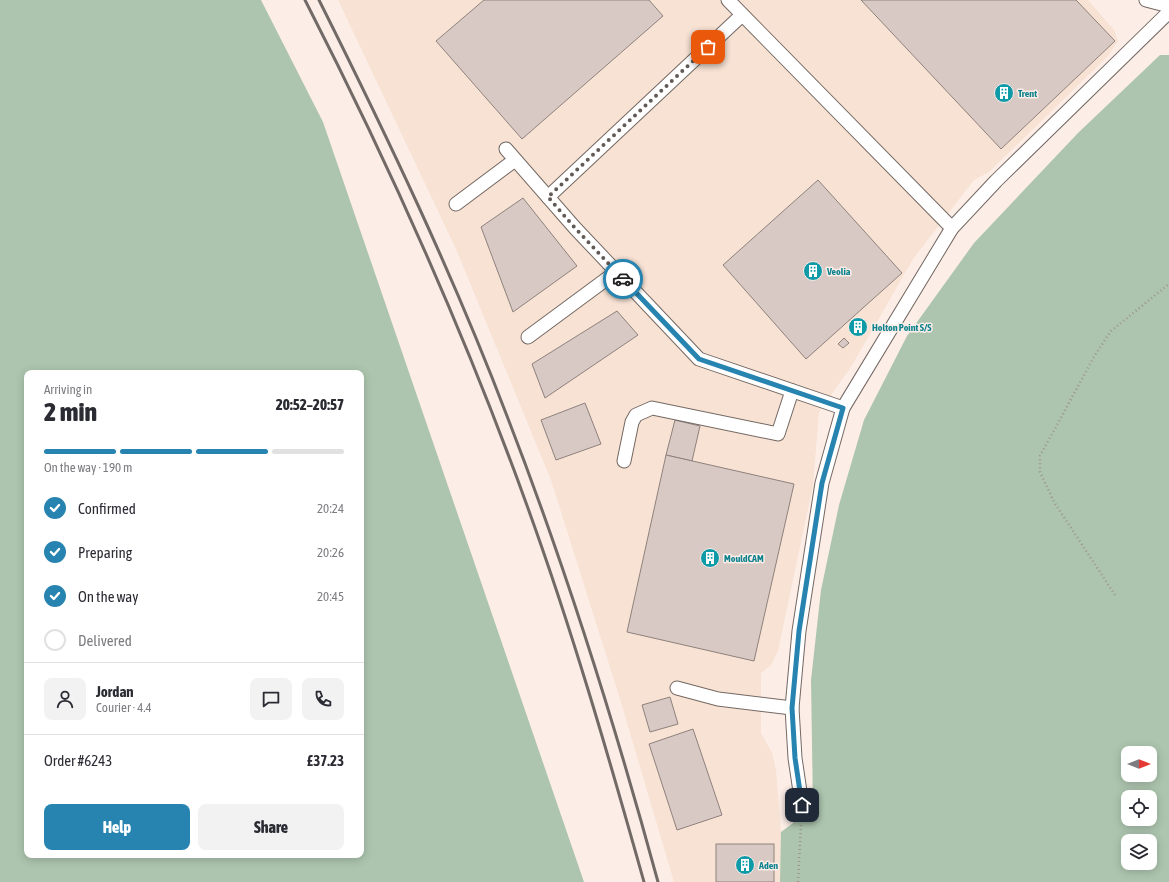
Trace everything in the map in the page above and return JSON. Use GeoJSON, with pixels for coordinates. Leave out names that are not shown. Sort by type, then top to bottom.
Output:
{"type":"FeatureCollection","features":[{"type":"Feature","properties":{"kind":"lane"},"geometry":{"type":"LineString","coordinates":[[728,0],[952,228]]}},
{"type":"Feature","properties":{"kind":"lane"},"geometry":{"type":"LineString","coordinates":[[1146,0],[1169,6]]}},
{"type":"Feature","properties":{"kind":"lane"},"geometry":{"type":"LineString","coordinates":[[548,197],[742,15]]}},
{"type":"Feature","properties":{"kind":"lane"},"geometry":{"type":"LineString","coordinates":[[802,805],[795,758],[792,708],[799,631],[822,483],[843,408],[952,228],[996,181],[1167,17]]}},
{"type":"Feature","properties":{"kind":"lane"},"geometry":{"type":"LineString","coordinates":[[506,149],[575,228],[699,359],[843,408]]}},
{"type":"Feature","properties":{"kind":"lane"},"geometry":{"type":"LineString","coordinates":[[456,204],[515,160]]}},
{"type":"Feature","properties":{"kind":"lane"},"geometry":{"type":"LineString","coordinates":[[528,337],[616,272]]}},
{"type":"Feature","properties":{"kind":"lane"},"geometry":{"type":"LineString","coordinates":[[624,461],[632,422],[636,414],[652,408],[778,434],[792,390]]}},
{"type":"Feature","properties":{"kind":"lane"},"geometry":{"type":"LineString","coordinates":[[677,688],[718,699],[792,708]]}},
{"type":"Feature","properties":{"kind":"path"},"geometry":{"type":"LineString","coordinates":[[1115,596],[1054,502],[1040,472],[1040,456],[1095,355],[1111,331],[1169,284]]}},
{"type":"Feature","properties":{"kind":"path"},"geometry":{"type":"LineString","coordinates":[[798,882],[802,805]]}},
{"type":"Feature","properties":{"kind":"shaded area"},"geometry":{"type":"Polygon","coordinates":[[[338,0],[1088,0],[1114,30],[1118,41],[1108,56],[989,172],[974,180],[913,259],[851,367],[819,412],[813,485],[778,651],[771,665],[761,673],[761,733],[772,753],[776,770],[781,832],[780,882],[674,882],[620,699],[551,480],[456,249],[338,0]]]}},
{"type":"Feature","properties":{"kind":"green space"},"geometry":{"type":"Polygon","coordinates":[[[0,0],[261,0],[323,122],[584,882],[0,882],[0,0]]]}},
{"type":"Feature","properties":{"kind":"green space"},"geometry":{"type":"Polygon","coordinates":[[[1160,55],[1169,55],[1169,882],[780,882],[781,832],[813,808],[811,680],[821,590],[839,505],[864,420],[907,336],[974,243],[1078,133],[1160,55]]]}},
{"type":"Feature","properties":{"kind":"building"},"geometry":{"type":"Polygon","coordinates":[[[484,0],[649,0],[663,16],[522,139],[436,41],[484,0]]]}},
{"type":"Feature","properties":{"kind":"building","name":"Trent"},"geometry":{"type":"Polygon","coordinates":[[[861,0],[1076,0],[1115,41],[1001,149],[861,0]]]}},
{"type":"Feature","properties":{"kind":"building","name":"Veolia"},"geometry":{"type":"Polygon","coordinates":[[[818,180],[902,273],[806,359],[723,265],[818,180]]]}},
{"type":"Feature","properties":{"kind":"building"},"geometry":{"type":"Polygon","coordinates":[[[523,198],[577,266],[513,312],[481,227],[523,198]]]}},
{"type":"Feature","properties":{"kind":"building"},"geometry":{"type":"Polygon","coordinates":[[[617,311],[638,335],[545,398],[532,364],[617,311]]]}},
{"type":"Feature","properties":{"kind":"building","name":"Holton Point S/S"},"geometry":{"type":"Polygon","coordinates":[[[858,321],[864,328],[859,333],[852,327],[858,321]]]}},
{"type":"Feature","properties":{"kind":"building"},"geometry":{"type":"Polygon","coordinates":[[[844,338],[849,343],[843,348],[838,344],[844,338]]]}},
{"type":"Feature","properties":{"kind":"building"},"geometry":{"type":"Polygon","coordinates":[[[585,403],[601,444],[556,460],[541,420],[585,403]]]}},
{"type":"Feature","properties":{"kind":"building"},"geometry":{"type":"Polygon","coordinates":[[[675,420],[700,426],[692,461],[666,455],[675,420]]]}},
{"type":"Feature","properties":{"kind":"building","name":"MouldCAM"},"geometry":{"type":"Polygon","coordinates":[[[666,455],[794,484],[754,661],[627,632],[666,455]]]}},
{"type":"Feature","properties":{"kind":"building"},"geometry":{"type":"Polygon","coordinates":[[[670,697],[678,724],[650,732],[642,705],[670,697]]]}},
{"type":"Feature","properties":{"kind":"building"},"geometry":{"type":"Polygon","coordinates":[[[693,729],[722,815],[677,830],[649,744],[693,729]]]}},
{"type":"Feature","properties":{"kind":"building","name":"Aden"},"geometry":{"type":"Polygon","coordinates":[[[716,844],[774,844],[774,882],[716,882],[716,844]]]}},
{"type":"Feature","properties":{"kind":"railway"},"geometry":{"type":"LineString","coordinates":[[305,0],[395,184],[450,309],[501,436],[558,595],[603,738],[644,882]]}},
{"type":"Feature","properties":{"kind":"railway"},"geometry":{"type":"LineString","coordinates":[[319,0],[369,102],[442,258],[486,363],[529,473],[607,705],[658,882]]}},
{"type":"Feature","properties":{"kind":"way so far"},"geometry":{"type":"LineString","coordinates":[[623,279],[548,197],[708,47]]}},
{"type":"Feature","properties":{"kind":"place","name":"Trent"},"geometry":{"type":"Point","coordinates":[1004,93]}},
{"type":"Feature","properties":{"kind":"place","name":"Veolia"},"geometry":{"type":"Point","coordinates":[813,271]}},
{"type":"Feature","properties":{"kind":"place","name":"Holton Point S/S"},"geometry":{"type":"Point","coordinates":[858,327]}},
{"type":"Feature","properties":{"kind":"place","name":"MouldCAM"},"geometry":{"type":"Point","coordinates":[710,558]}},
{"type":"Feature","properties":{"kind":"place","name":"Aden"},"geometry":{"type":"Point","coordinates":[745,865]}},
{"type":"Feature","properties":{"kind":"route"},"geometry":{"type":"LineString","coordinates":[[623,279],[699,359],[843,408],[822,483],[799,631],[792,708],[795,758],[802,805]]}}]}
